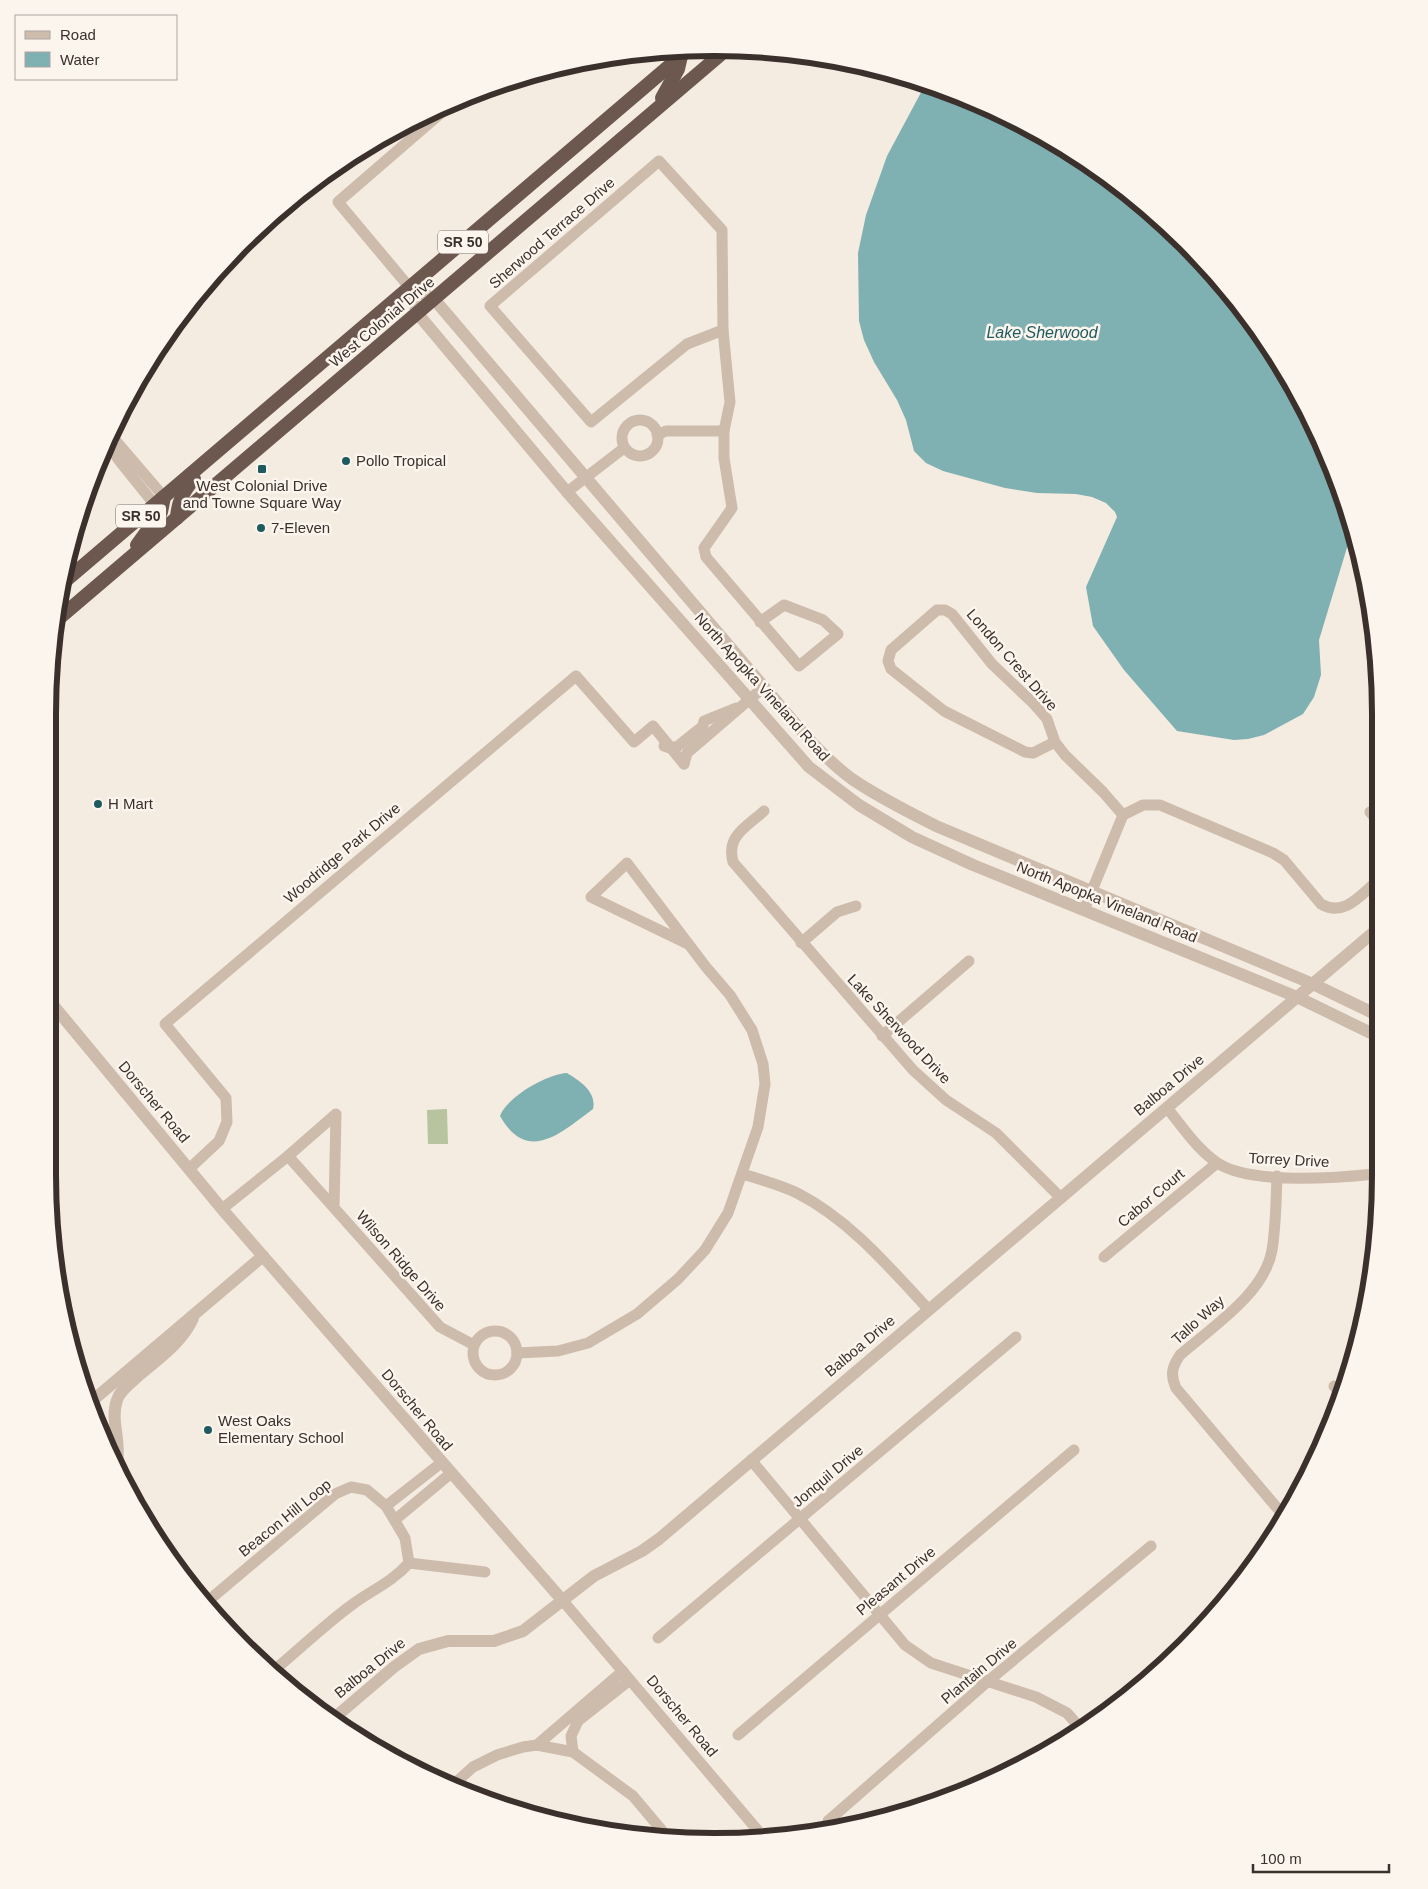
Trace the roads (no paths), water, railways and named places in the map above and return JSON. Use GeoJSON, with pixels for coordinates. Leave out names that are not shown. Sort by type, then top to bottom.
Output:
{"type":"FeatureCollection","features":[{"type":"Feature","properties":{"kind":"highway","name":"West Colonial Drive"},"geometry":{"type":"LineString","coordinates":[[64,614],[719,56]]}},
{"type":"Feature","properties":{"kind":"highway","name":"West Colonial Drive"},"geometry":{"type":"LineString","coordinates":[[71,576],[410,288],[675,58]]}},
{"type":"Feature","properties":{"kind":"highway"},"geometry":{"type":"LineString","coordinates":[[653,112],[671,84],[680,58]]}},
{"type":"Feature","properties":{"kind":"highway"},"geometry":{"type":"LineString","coordinates":[[177,518],[178,507],[184,491],[219,450]]}},
{"type":"Feature","properties":{"kind":"highway"},"geometry":{"type":"LineString","coordinates":[[117,569],[156,520],[161,512],[160,501]]}},
{"type":"Feature","properties":{"kind":"street"},"geometry":{"type":"LineString","coordinates":[[417,313],[410,288],[338,202],[434,119]]}},
{"type":"Feature","properties":{"kind":"street","name":"Sherwood Terrace Drive"},"geometry":{"type":"LineString","coordinates":[[723,330],[687,344],[591,422],[490,306],[659,161],[722,230],[723,330],[730,402],[724,431],[724,458],[732,508],[704,548],[706,558],[760,622],[799,666],[838,634],[823,620],[784,605],[760,622]]}},
{"type":"Feature","properties":{"kind":"street"},"geometry":{"type":"LineString","coordinates":[[410,288],[434,299]]}},
{"type":"Feature","properties":{"kind":"street","name":"North Apopka Vineland Road"},"geometry":{"type":"LineString","coordinates":[[434,299],[764,687],[820,750],[851,778],[891,803],[936,826],[1313,984],[1372,1013]]}},
{"type":"Feature","properties":{"kind":"street","name":"North Apopka Vineland Road"},"geometry":{"type":"LineString","coordinates":[[417,313],[567,492],[809,767],[859,806],[912,837],[973,865],[1297,997],[1372,1034]]}},
{"type":"Feature","properties":{"kind":"street"},"geometry":{"type":"LineString","coordinates":[[650,424],[657,434],[655,447],[646,455],[634,455],[624,448],[622,436],[627,425],[638,420],[650,424],[689,423],[699,430]]}},
{"type":"Feature","properties":{"kind":"street"},"geometry":{"type":"LineString","coordinates":[[657,434],[666,431],[724,431]]}},
{"type":"Feature","properties":{"kind":"street"},"geometry":{"type":"LineString","coordinates":[[116,441],[160,501]]}},
{"type":"Feature","properties":{"kind":"street"},"geometry":{"type":"LineString","coordinates":[[567,492],[624,448]]}},
{"type":"Feature","properties":{"kind":"street"},"geometry":{"type":"LineString","coordinates":[[112,449],[118,459],[160,501]]}},
{"type":"Feature","properties":{"kind":"street","name":"London Crest Drive"},"geometry":{"type":"LineString","coordinates":[[1055,742],[1033,753],[1025,752],[944,711],[891,669],[888,660],[891,650],[937,610],[945,610],[952,614],[992,664],[1033,702],[1047,719],[1055,742],[1078,771],[1103,792],[1123,815]]}},
{"type":"Feature","properties":{"kind":"street","name":"Woodridge Park Drive"},"geometry":{"type":"LineString","coordinates":[[189,1169],[218,1141],[227,1122],[226,1098],[165,1024],[576,676],[634,742],[651,728],[660,743],[670,748],[684,764],[687,753],[730,718],[736,708]]}},
{"type":"Feature","properties":{"kind":"street","name":"Woodridge Park Drive"},"geometry":{"type":"LineString","coordinates":[[670,748],[678,746],[709,718],[736,708],[764,687]]}},
{"type":"Feature","properties":{"kind":"street"},"geometry":{"type":"LineString","coordinates":[[1084,910],[1123,815],[1143,805],[1160,805],[1273,852],[1284,860],[1321,904],[1328,908],[1337,910],[1350,905],[1372,886]]}},
{"type":"Feature","properties":{"kind":"street","name":"Lake Sherwood Drive"},"geometry":{"type":"LineString","coordinates":[[764,811],[732,839],[730,852],[733,862],[801,943],[913,1070],[946,1100],[1002,1138],[1061,1198]]}},
{"type":"Feature","properties":{"kind":"street"},"geometry":{"type":"LineString","coordinates":[[517,1353],[558,1351],[588,1342],[637,1314],[678,1279],[705,1250],[728,1213],[758,1128],[765,1084],[763,1064],[752,1030],[730,995],[627,864],[591,897],[688,944]]}},
{"type":"Feature","properties":{"kind":"street"},"geometry":{"type":"LineString","coordinates":[[801,943],[837,912],[856,906]]}},
{"type":"Feature","properties":{"kind":"street","name":"Balboa Drive"},"geometry":{"type":"LineString","coordinates":[[338,1714],[419,1649],[448,1641],[494,1641],[508,1638],[536,1622],[596,1574],[622,1562],[659,1539],[1372,935]]}},
{"type":"Feature","properties":{"kind":"street"},"geometry":{"type":"LineString","coordinates":[[882,1036],[969,961]]}},
{"type":"Feature","properties":{"kind":"street","name":"Dorscher Road"},"geometry":{"type":"LineString","coordinates":[[56,1010],[222,1209],[450,1474],[563,1601],[758,1831]]}},
{"type":"Feature","properties":{"kind":"street","name":"Torrey Drive"},"geometry":{"type":"LineString","coordinates":[[1167,1108],[1199,1147],[1217,1163],[1245,1174],[1340,1178],[1372,1174]]}},
{"type":"Feature","properties":{"kind":"street","name":"Wilson Ridge Drive"},"geometry":{"type":"LineString","coordinates":[[222,1209],[288,1156],[336,1114],[334,1208]]}},
{"type":"Feature","properties":{"kind":"street","name":"Wilson Ridge Drive"},"geometry":{"type":"LineString","coordinates":[[288,1156],[440,1328],[474,1345]]}},
{"type":"Feature","properties":{"kind":"street","name":"Cabor Court"},"geometry":{"type":"LineString","coordinates":[[1104,1256],[1217,1163]]}},
{"type":"Feature","properties":{"kind":"street"},"geometry":{"type":"LineString","coordinates":[[743,1174],[796,1192],[827,1210],[866,1243],[929,1310]]}},
{"type":"Feature","properties":{"kind":"street","name":"Tallo Way"},"geometry":{"type":"LineString","coordinates":[[1277,1176],[1272,1250],[1265,1271],[1253,1290],[1180,1355],[1173,1366],[1172,1378],[1176,1388],[1280,1511]]}},
{"type":"Feature","properties":{"kind":"street"},"geometry":{"type":"LineString","coordinates":[[95,1398],[263,1256]]}},
{"type":"Feature","properties":{"kind":"street"},"geometry":{"type":"LineString","coordinates":[[118,1452],[119,1437],[114,1409],[117,1398],[129,1384],[182,1337],[195,1314]]}},
{"type":"Feature","properties":{"kind":"street"},"geometry":{"type":"LineString","coordinates":[[500,1331],[512,1338],[517,1353],[513,1366],[507,1372],[492,1375],[482,1372],[477,1366],[472,1353],[474,1345],[485,1333],[500,1331]]}},
{"type":"Feature","properties":{"kind":"street","name":"Jonquil Drive"},"geometry":{"type":"LineString","coordinates":[[658,1638],[1016,1337]]}},
{"type":"Feature","properties":{"kind":"street","name":"Pleasant Drive"},"geometry":{"type":"LineString","coordinates":[[738,1735],[1074,1450]]}},
{"type":"Feature","properties":{"kind":"street"},"geometry":{"type":"LineString","coordinates":[[750,1460],[905,1645],[931,1664],[1036,1698],[1067,1713],[1076,1724]]}},
{"type":"Feature","properties":{"kind":"street"},"geometry":{"type":"LineString","coordinates":[[386,1506],[441,1463]]}},
{"type":"Feature","properties":{"kind":"street"},"geometry":{"type":"LineString","coordinates":[[396,1519],[450,1474]]}},
{"type":"Feature","properties":{"kind":"street","name":"Beacon Hill Loop"},"geometry":{"type":"LineString","coordinates":[[211,1599],[335,1494],[351,1487],[366,1490],[386,1506],[396,1519],[405,1538],[409,1563]]}},
{"type":"Feature","properties":{"kind":"street","name":"Plantain Drive"},"geometry":{"type":"LineString","coordinates":[[828,1820],[987,1682],[1152,1546]]}},
{"type":"Feature","properties":{"kind":"street"},"geometry":{"type":"LineString","coordinates":[[277,1667],[353,1604],[381,1588],[400,1574],[409,1563],[485,1572]]}},
{"type":"Feature","properties":{"kind":"street"},"geometry":{"type":"LineString","coordinates":[[537,1745],[626,1676]]}},
{"type":"Feature","properties":{"kind":"street"},"geometry":{"type":"LineString","coordinates":[[573,1752],[571,1736],[578,1721],[626,1676]]}},
{"type":"Feature","properties":{"kind":"street"},"geometry":{"type":"LineString","coordinates":[[458,1781],[473,1768],[497,1755],[523,1746],[537,1745],[573,1752],[633,1796],[662,1830]]}},
{"type":"Feature","properties":{"kind":"water","name":"Lake Sherwood"},"geometry":{"type":"Polygon","coordinates":[[[922,90],[966,106],[1043,144],[1114,192],[1148,219],[1179,249],[1209,280],[1236,314],[1284,385],[1304,423],[1322,462],[1349,542],[1319,640],[1321,675],[1314,697],[1303,714],[1264,735],[1248,739],[1234,740],[1177,731],[1124,670],[1093,626],[1086,587],[1117,517],[1115,512],[1106,503],[1092,497],[1076,494],[1037,493],[1005,488],[943,471],[926,463],[914,451],[906,420],[897,400],[874,362],[864,340],[859,321],[858,253],[866,215],[887,156],[922,90]]]}},
{"type":"Feature","properties":{"kind":"water"},"geometry":{"type":"Polygon","coordinates":[[[567,1073],[582,1083],[590,1092],[594,1103],[593,1109],[569,1127],[545,1140],[522,1139],[511,1131],[500,1116],[511,1101],[519,1094],[549,1077],[567,1073]]]}},
{"type":"Feature","properties":{"kind":"place","name":"Pollo Tropical"},"geometry":{"type":"Point","coordinates":[346,461]}},
{"type":"Feature","properties":{"kind":"place","name":"West Colonial Drive and Towne Square Way"},"geometry":{"type":"Point","coordinates":[262,469]}},
{"type":"Feature","properties":{"kind":"place","name":"7-Eleven"},"geometry":{"type":"Point","coordinates":[261,528]}},
{"type":"Feature","properties":{"kind":"place","name":"H Mart"},"geometry":{"type":"Point","coordinates":[98,804]}},
{"type":"Feature","properties":{"kind":"place","name":"West Oaks Elementary School"},"geometry":{"type":"Point","coordinates":[208,1430]}}]}
